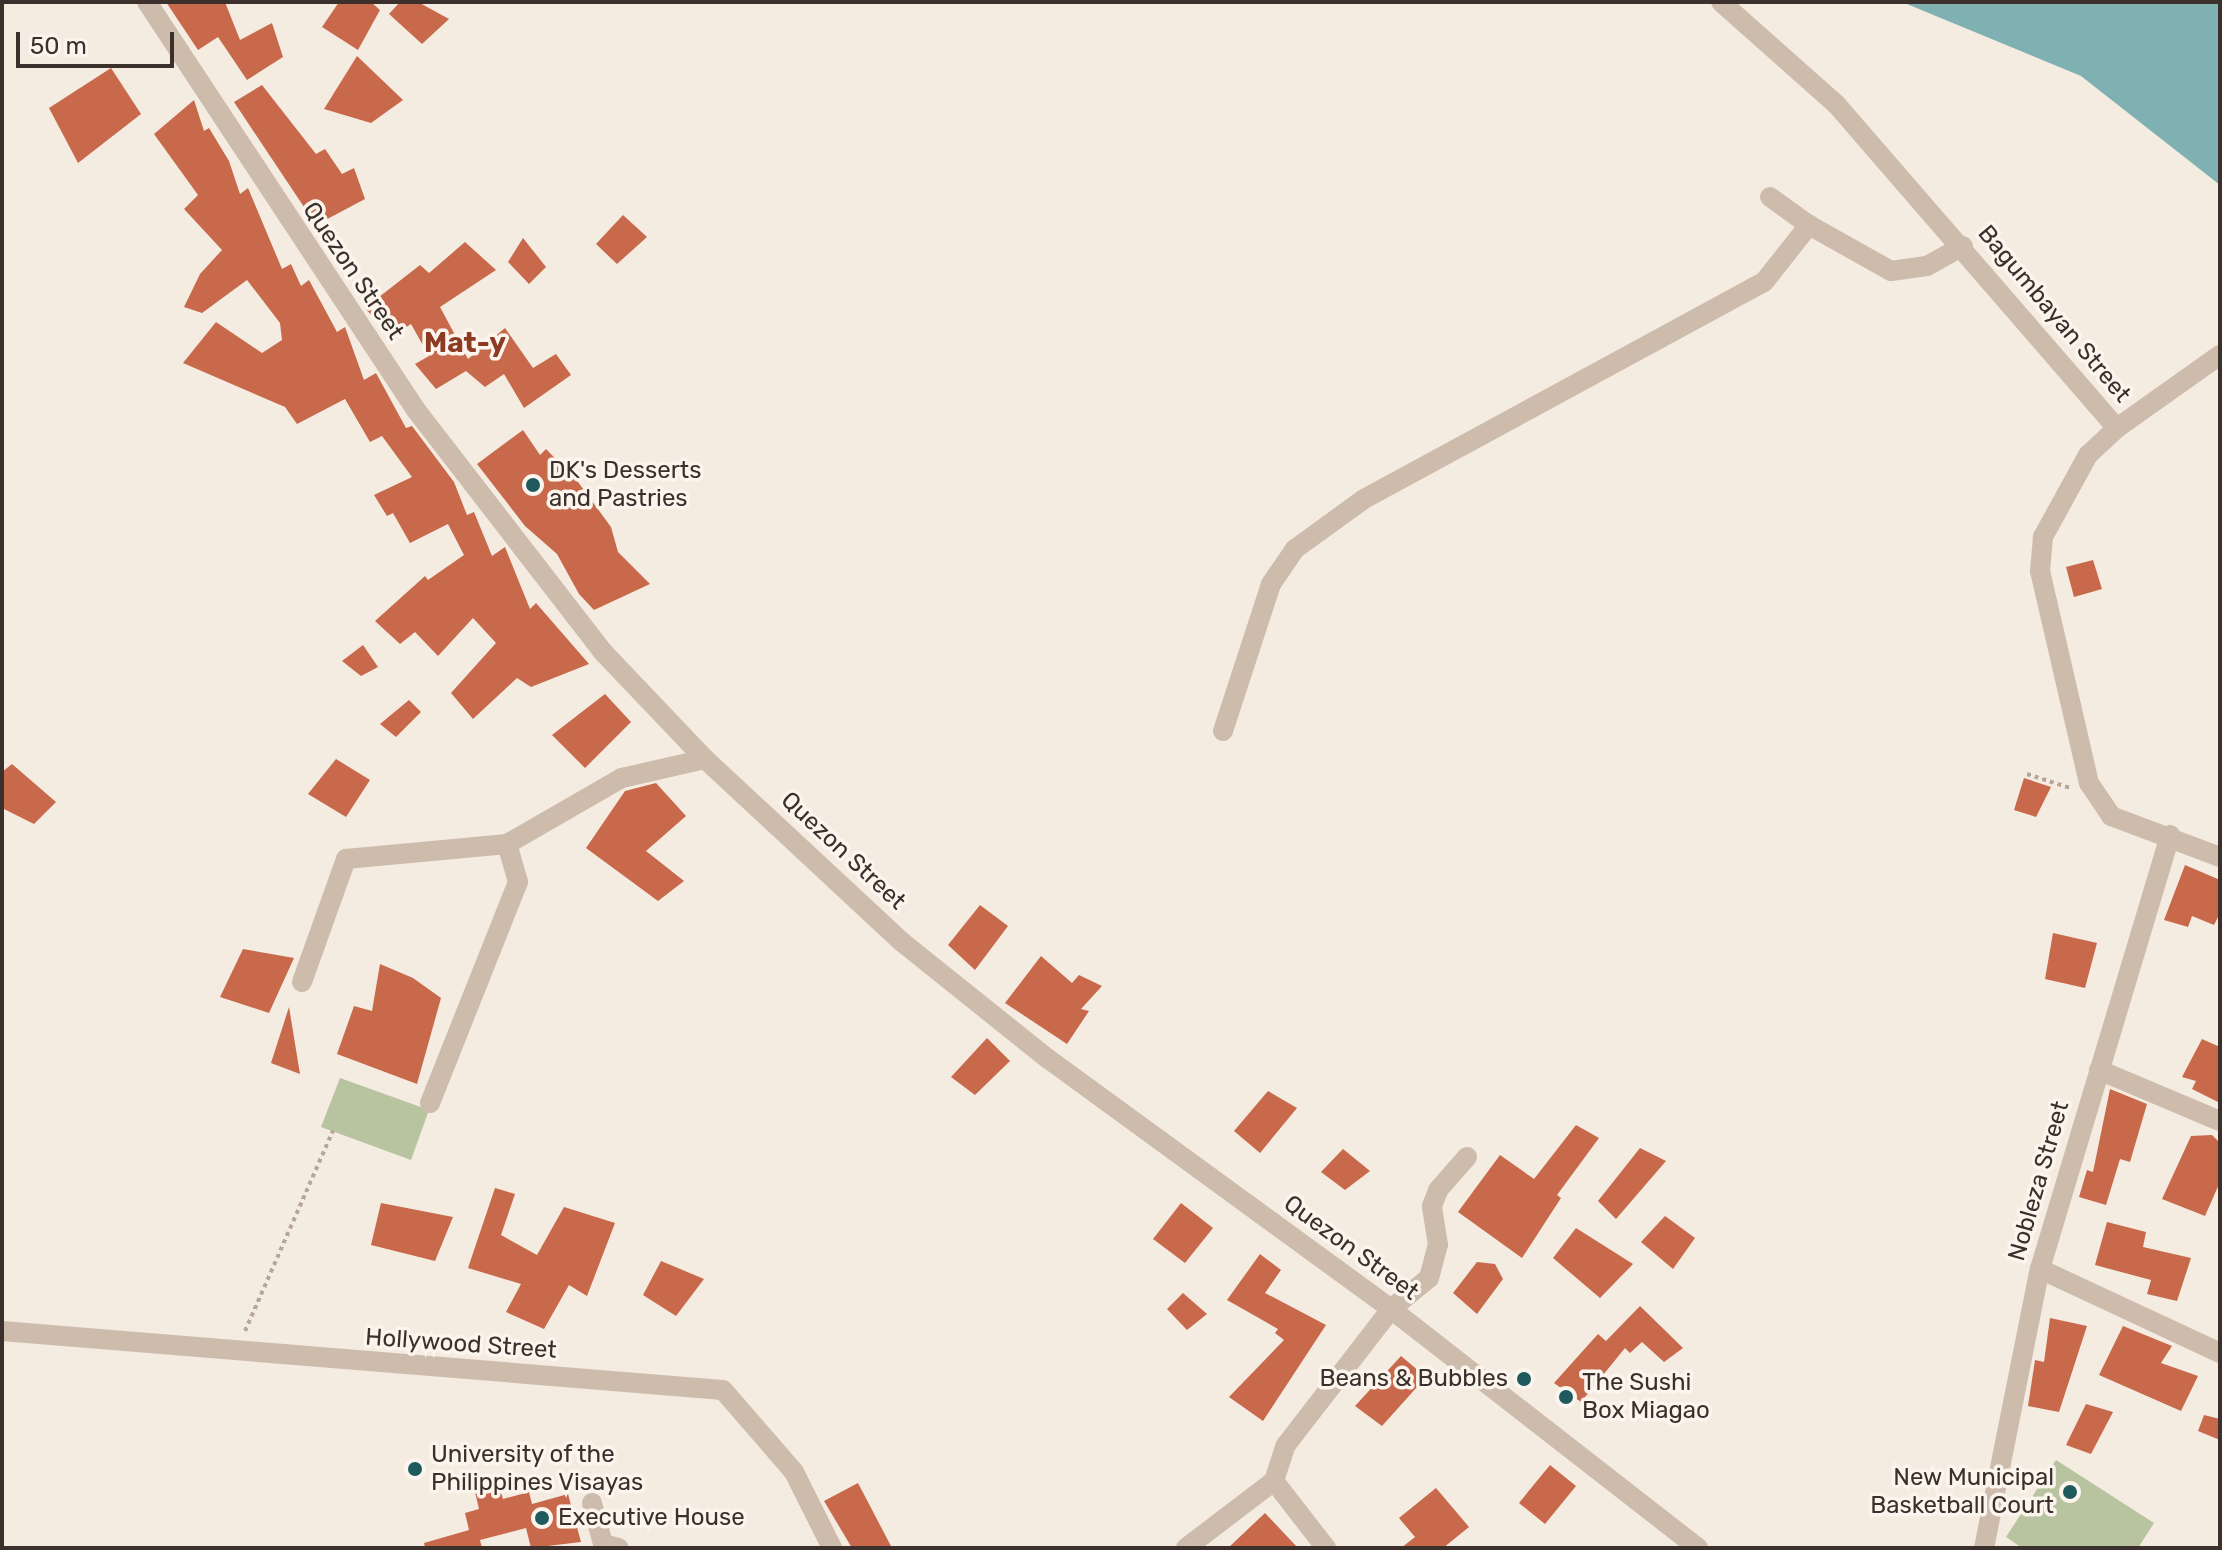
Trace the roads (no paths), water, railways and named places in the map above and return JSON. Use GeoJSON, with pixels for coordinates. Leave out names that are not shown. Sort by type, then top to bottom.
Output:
{"type":"FeatureCollection","features":[{"type":"Feature","properties":{"kind":"street","name":"Quezon Street"},"geometry":{"type":"LineString","coordinates":[[147,2],[416,410],[603,652],[705,759],[902,942],[1023,1038],[1391,1309],[1698,1548]]}},
{"type":"Feature","properties":{"kind":"street","name":"Bagumbayan Street"},"geometry":{"type":"LineString","coordinates":[[1721,2],[1836,104],[1963,246],[2117,428],[2088,455],[2062,495],[2043,537],[2040,571],[2089,783],[2111,816],[2170,835]]}},
{"type":"Feature","properties":{"kind":"street"},"geometry":{"type":"LineString","coordinates":[[1770,197],[1809,225],[1891,271],[1927,266],[1963,246]]}},
{"type":"Feature","properties":{"kind":"street"},"geometry":{"type":"LineString","coordinates":[[1223,731],[1271,584],[1295,549],[1364,499],[1764,282],[1809,225]]}},
{"type":"Feature","properties":{"kind":"street"},"geometry":{"type":"LineString","coordinates":[[2117,428],[2220,355]]}},
{"type":"Feature","properties":{"kind":"street"},"geometry":{"type":"LineString","coordinates":[[302,982],[346,859],[507,844],[622,778],[705,759]]}},
{"type":"Feature","properties":{"kind":"street"},"geometry":{"type":"LineString","coordinates":[[2170,835],[2220,857]]}},
{"type":"Feature","properties":{"kind":"street","name":"Nobleza Street"},"geometry":{"type":"LineString","coordinates":[[1984,1548],[2040,1269],[2170,835]]}},
{"type":"Feature","properties":{"kind":"street"},"geometry":{"type":"LineString","coordinates":[[430,1103],[518,882],[507,844]]}},
{"type":"Feature","properties":{"kind":"street"},"geometry":{"type":"LineString","coordinates":[[2099,1070],[2220,1121]]}},
{"type":"Feature","properties":{"kind":"street"},"geometry":{"type":"LineString","coordinates":[[1186,1548],[1206,1538],[1274,1481],[1286,1445],[1391,1309],[1429,1278],[1438,1245],[1432,1206],[1438,1190],[1467,1157]]}},
{"type":"Feature","properties":{"kind":"street"},"geometry":{"type":"LineString","coordinates":[[2040,1269],[2220,1353]]}},
{"type":"Feature","properties":{"kind":"street","name":"Hollywood Street"},"geometry":{"type":"LineString","coordinates":[[2,1331],[723,1390],[794,1472],[832,1548]]}},
{"type":"Feature","properties":{"kind":"street"},"geometry":{"type":"LineString","coordinates":[[1274,1481],[1326,1548]]}},
{"type":"Feature","properties":{"kind":"street"},"geometry":{"type":"LineString","coordinates":[[592,1503],[603,1544],[619,1548]]}},
{"type":"Feature","properties":{"kind":"water"},"geometry":{"type":"Polygon","coordinates":[[[1902,2],[2220,2],[2220,185],[2081,76],[1902,2]]]}},
{"type":"Feature","properties":{"kind":"place","name":"DK's Desserts and Pastries"},"geometry":{"type":"Point","coordinates":[533,485]}},
{"type":"Feature","properties":{"kind":"place","name":"Beans & Bubbles"},"geometry":{"type":"Point","coordinates":[1524,1379]}},
{"type":"Feature","properties":{"kind":"place","name":"The Sushi Box Miagao"},"geometry":{"type":"Point","coordinates":[1566,1397]}},
{"type":"Feature","properties":{"kind":"place","name":"University of the Philippines Visayas"},"geometry":{"type":"Point","coordinates":[415,1469]}},
{"type":"Feature","properties":{"kind":"place","name":"New Municipal Basketball Court"},"geometry":{"type":"Point","coordinates":[2070,1492]}},
{"type":"Feature","properties":{"kind":"place","name":"Executive House"},"geometry":{"type":"Point","coordinates":[542,1518]}},
{"type":"Feature","properties":{"kind":"district","name":"Mat-y"},"geometry":{"type":"Point","coordinates":[465,343]}}]}
